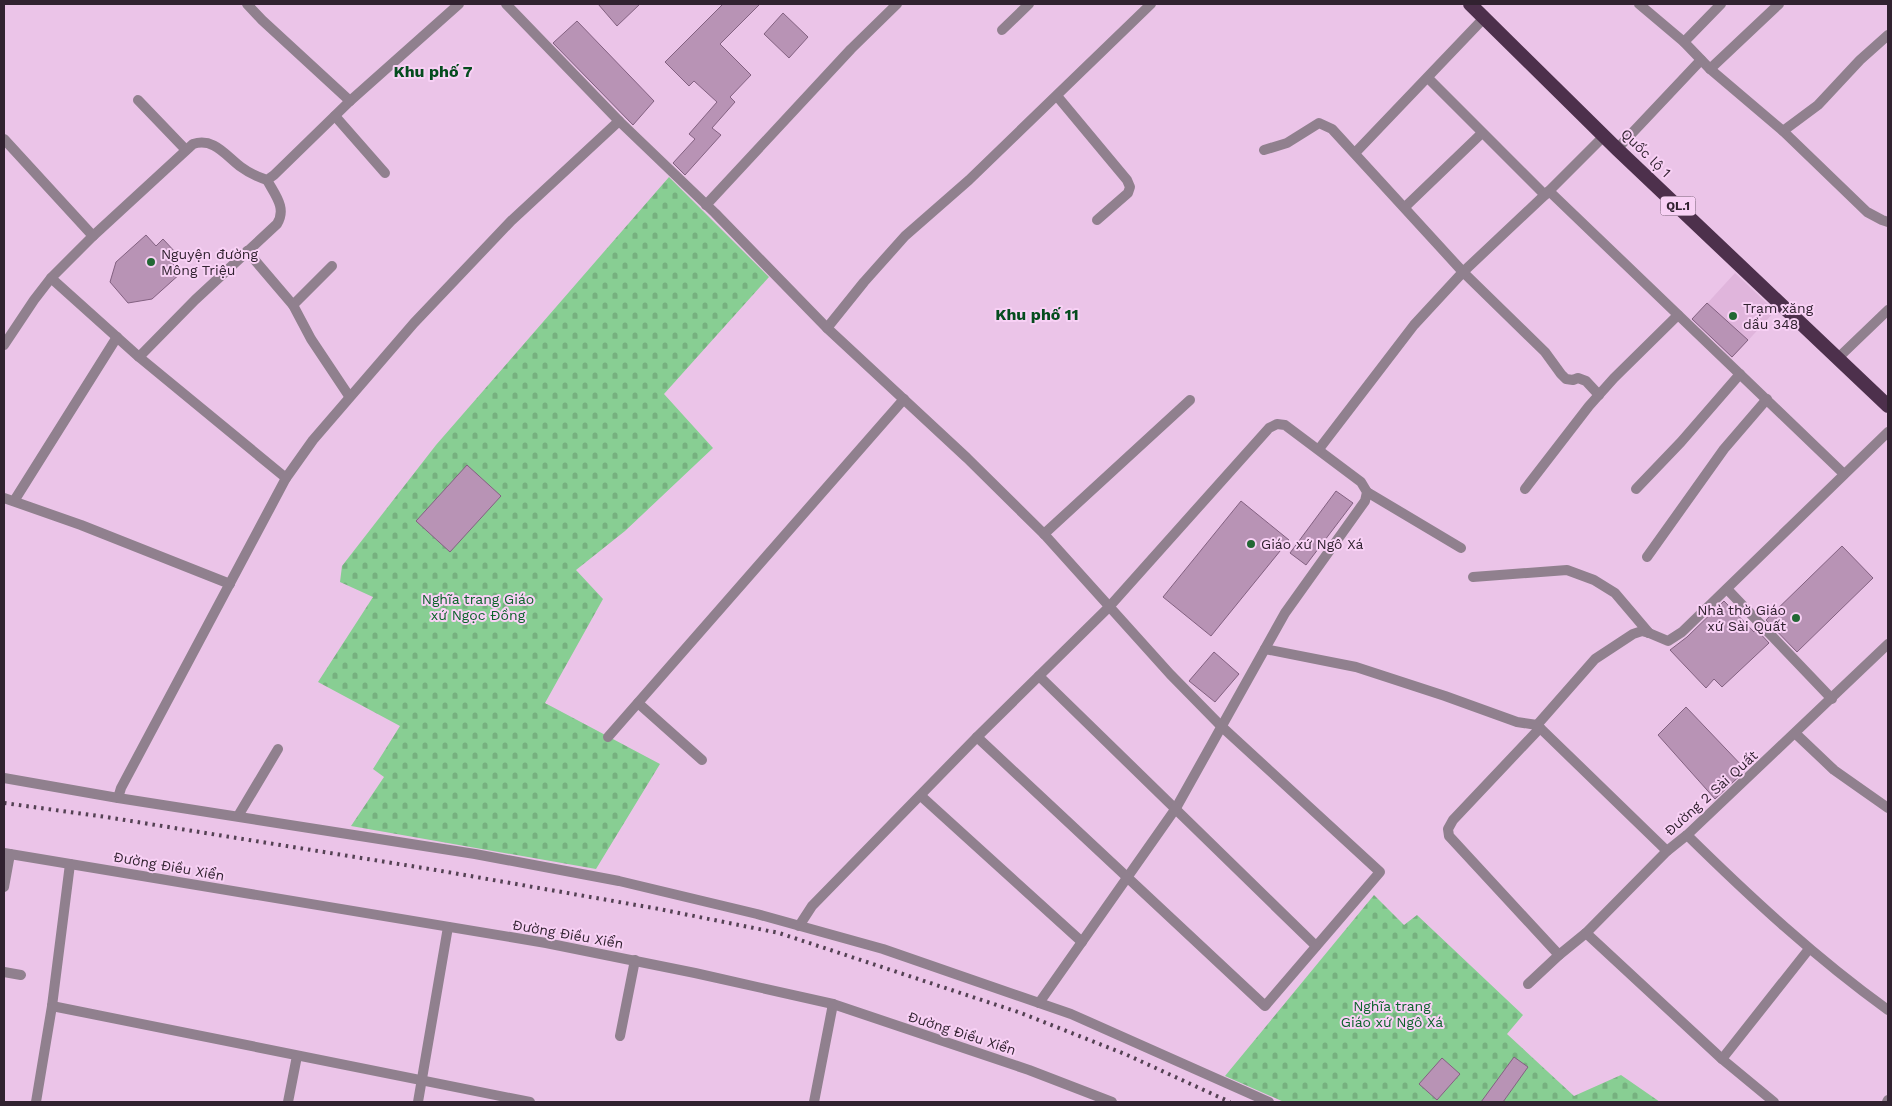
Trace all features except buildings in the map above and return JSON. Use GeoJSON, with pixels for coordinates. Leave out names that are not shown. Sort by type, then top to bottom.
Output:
{"type":"FeatureCollection","features":[{"type":"Feature","properties":{"kind":"highway","name":"Quốc lộ 1"},"geometry":{"type":"LineString","coordinates":[[1470,4],[1604,136],[1888,406]]}},
{"type":"Feature","properties":{"kind":"street"},"geometry":{"type":"LineString","coordinates":[[247,4],[350,101]]}},
{"type":"Feature","properties":{"kind":"street"},"geometry":{"type":"LineString","coordinates":[[267,180],[350,101],[459,4]]}},
{"type":"Feature","properties":{"kind":"street"},"geometry":{"type":"LineString","coordinates":[[506,4],[619,121],[706,205],[827,328],[904,399],[1044,534],[1170,674],[1221,726],[1380,872],[1265,1006],[977,737]]}},
{"type":"Feature","properties":{"kind":"street"},"geometry":{"type":"LineString","coordinates":[[706,205],[851,49],[896,4]]}},
{"type":"Feature","properties":{"kind":"street"},"geometry":{"type":"LineString","coordinates":[[1002,30],[1029,4]]}},
{"type":"Feature","properties":{"kind":"street"},"geometry":{"type":"LineString","coordinates":[[827,328],[864,282],[905,236],[969,180],[1152,4]]}},
{"type":"Feature","properties":{"kind":"street"},"geometry":{"type":"LineString","coordinates":[[1639,4],[1684,42],[1710,69],[1783,131],[1867,212],[1888,222]]}},
{"type":"Feature","properties":{"kind":"street"},"geometry":{"type":"LineString","coordinates":[[1684,42],[1721,4]]}},
{"type":"Feature","properties":{"kind":"street"},"geometry":{"type":"LineString","coordinates":[[1710,69],[1779,4]]}},
{"type":"Feature","properties":{"kind":"street"},"geometry":{"type":"LineString","coordinates":[[1355,153],[1484,18]]}},
{"type":"Feature","properties":{"kind":"street"},"geometry":{"type":"LineString","coordinates":[[1783,131],[1818,105],[1860,60],[1888,35]]}},
{"type":"Feature","properties":{"kind":"street"},"geometry":{"type":"LineString","coordinates":[[1618,149],[1701,60]]}},
{"type":"Feature","properties":{"kind":"street"},"geometry":{"type":"LineString","coordinates":[[1428,78],[1482,133],[1678,315],[1844,474]]}},
{"type":"Feature","properties":{"kind":"street"},"geometry":{"type":"LineString","coordinates":[[1057,96],[1127,180],[1130,187],[1128,193],[1097,220]]}},
{"type":"Feature","properties":{"kind":"street"},"geometry":{"type":"LineString","coordinates":[[138,100],[186,150]]}},
{"type":"Feature","properties":{"kind":"street"},"geometry":{"type":"LineString","coordinates":[[336,116],[385,173]]}},
{"type":"Feature","properties":{"kind":"street"},"geometry":{"type":"LineString","coordinates":[[118,798],[121,788],[286,478],[313,440],[414,324],[511,221],[619,121]]}},
{"type":"Feature","properties":{"kind":"street"},"geometry":{"type":"LineString","coordinates":[[1264,150],[1287,143],[1319,123],[1332,129],[1463,272],[1545,352],[1566,379],[1573,380],[1578,378],[1586,381],[1599,395]]}},
{"type":"Feature","properties":{"kind":"street"},"geometry":{"type":"LineString","coordinates":[[1405,207],[1482,133]]}},
{"type":"Feature","properties":{"kind":"street"},"geometry":{"type":"LineString","coordinates":[[1320,449],[1414,325],[1463,272],[1604,136]]}},
{"type":"Feature","properties":{"kind":"street"},"geometry":{"type":"LineString","coordinates":[[4,139],[92,236]]}},
{"type":"Feature","properties":{"kind":"street"},"geometry":{"type":"LineString","coordinates":[[4,345],[51,278],[92,236],[193,144],[208,143],[218,147],[242,168],[267,180],[279,201],[282,211],[281,218],[277,224],[195,300],[139,357]]}},
{"type":"Feature","properties":{"kind":"street"},"geometry":{"type":"LineString","coordinates":[[247,251],[293,305],[311,339],[350,396]]}},
{"type":"Feature","properties":{"kind":"street"},"geometry":{"type":"LineString","coordinates":[[293,305],[332,266]]}},
{"type":"Feature","properties":{"kind":"street"},"geometry":{"type":"LineString","coordinates":[[51,278],[139,357],[286,478]]}},
{"type":"Feature","properties":{"kind":"street"},"geometry":{"type":"LineString","coordinates":[[1838,358],[1888,310]]}},
{"type":"Feature","properties":{"kind":"street"},"geometry":{"type":"LineString","coordinates":[[1525,489],[1599,395],[1678,315]]}},
{"type":"Feature","properties":{"kind":"street"},"geometry":{"type":"LineString","coordinates":[[117,336],[9,499],[81,525],[230,584]]}},
{"type":"Feature","properties":{"kind":"street"},"geometry":{"type":"LineString","coordinates":[[1636,489],[1681,442],[1740,374]]}},
{"type":"Feature","properties":{"kind":"street"},"geometry":{"type":"LineString","coordinates":[[608,737],[904,399]]}},
{"type":"Feature","properties":{"kind":"street"},"geometry":{"type":"LineString","coordinates":[[1044,534],[1190,400]]}},
{"type":"Feature","properties":{"kind":"street"},"geometry":{"type":"LineString","coordinates":[[1646,556],[1724,449],[1767,400]]}},
{"type":"Feature","properties":{"kind":"street"},"geometry":{"type":"LineString","coordinates":[[799,926],[812,906],[977,737],[1109,607],[1269,428],[1277,424],[1285,425],[1320,449],[1361,482],[1367,492],[1461,548]]}},
{"type":"Feature","properties":{"kind":"street"},"geometry":{"type":"LineString","coordinates":[[1559,955],[1449,836],[1448,829],[1453,820],[1538,726],[1595,659],[1633,634],[1642,631],[1668,641],[1682,632],[1888,432]]}},
{"type":"Feature","properties":{"kind":"street"},"geometry":{"type":"LineString","coordinates":[[1039,1003],[1176,808],[1285,613],[1365,501],[1367,492]]}},
{"type":"Feature","properties":{"kind":"street"},"geometry":{"type":"LineString","coordinates":[[1473,577],[1567,570],[1594,580],[1616,593],[1649,634]]}},
{"type":"Feature","properties":{"kind":"street"},"geometry":{"type":"LineString","coordinates":[[1727,589],[1832,699]]}},
{"type":"Feature","properties":{"kind":"street","name":"Đường 2 Sài Quất"},"geometry":{"type":"LineString","coordinates":[[1528,984],[1586,933],[1667,851],[1687,835],[1796,734],[1888,644]]}},
{"type":"Feature","properties":{"kind":"street"},"geometry":{"type":"LineString","coordinates":[[1265,649],[1356,667],[1517,722],[1538,726],[1667,851]]}},
{"type":"Feature","properties":{"kind":"street"},"geometry":{"type":"LineString","coordinates":[[1038,676],[1316,946]]}},
{"type":"Feature","properties":{"kind":"street"},"geometry":{"type":"LineString","coordinates":[[638,703],[702,760]]}},
{"type":"Feature","properties":{"kind":"street"},"geometry":{"type":"LineString","coordinates":[[1796,734],[1834,770],[1888,808]]}},
{"type":"Feature","properties":{"kind":"street"},"geometry":{"type":"LineString","coordinates":[[238,816],[278,750]]}},
{"type":"Feature","properties":{"kind":"street"},"geometry":{"type":"LineString","coordinates":[[4,778],[118,798],[475,854],[619,881],[757,914],[883,949],[1070,1014],[1187,1064],[1269,1102]]}},
{"type":"Feature","properties":{"kind":"street"},"geometry":{"type":"LineString","coordinates":[[921,796],[1082,942]]}},
{"type":"Feature","properties":{"kind":"street"},"geometry":{"type":"LineString","coordinates":[[1687,835],[1809,949],[1888,1010]]}},
{"type":"Feature","properties":{"kind":"street"},"geometry":{"type":"LineString","coordinates":[[4,887],[7,854]]}},
{"type":"Feature","properties":{"kind":"street","name":"Đường Điều Xiển"},"geometry":{"type":"LineString","coordinates":[[7,854],[546,943],[635,960],[833,1004],[1029,1070],[1112,1102]]}},
{"type":"Feature","properties":{"kind":"street"},"geometry":{"type":"LineString","coordinates":[[36,1102],[52,1006],[70,864]]}},
{"type":"Feature","properties":{"kind":"street"},"geometry":{"type":"LineString","coordinates":[[418,1102],[448,927]]}},
{"type":"Feature","properties":{"kind":"street"},"geometry":{"type":"LineString","coordinates":[[1586,933],[1722,1059],[1774,1102]]}},
{"type":"Feature","properties":{"kind":"street"},"geometry":{"type":"LineString","coordinates":[[1722,1059],[1809,949]]}},
{"type":"Feature","properties":{"kind":"street"},"geometry":{"type":"LineString","coordinates":[[620,1036],[635,960]]}},
{"type":"Feature","properties":{"kind":"street"},"geometry":{"type":"LineString","coordinates":[[4,972],[21,975]]}},
{"type":"Feature","properties":{"kind":"street"},"geometry":{"type":"LineString","coordinates":[[814,1102],[833,1004]]}},
{"type":"Feature","properties":{"kind":"street"},"geometry":{"type":"LineString","coordinates":[[52,1006],[530,1102]]}},
{"type":"Feature","properties":{"kind":"street"},"geometry":{"type":"LineString","coordinates":[[288,1102],[297,1056]]}},
{"type":"Feature","properties":{"kind":"shaded area","name":"Trạm xăng dầu 348"},"geometry":{"type":"Polygon","coordinates":[[[1735,273],[1775,311],[1732,358],[1692,320],[1735,273]]]}},
{"type":"Feature","properties":{"kind":"green space","name":"Nghĩa trang Giáo xứ Ngọc Đồng"},"geometry":{"type":"Polygon","coordinates":[[[669,177],[769,277],[664,394],[713,448],[625,531],[576,570],[603,599],[545,703],[660,764],[596,869],[351,826],[384,777],[373,769],[400,726],[318,682],[373,597],[340,582],[342,566],[436,445],[669,177]]]}},
{"type":"Feature","properties":{"kind":"green space","name":"Nghĩa trang Giáo xứ Ngô Xá"},"geometry":{"type":"Polygon","coordinates":[[[1374,895],[1404,925],[1417,915],[1523,1015],[1507,1034],[1574,1096],[1621,1075],[1660,1102],[1284,1102],[1225,1076],[1374,895]]]}},
{"type":"Feature","properties":{"kind":"railway"},"geometry":{"type":"LineString","coordinates":[[4,803],[106,817],[436,870],[659,909],[779,933],[1021,1013],[1125,1054],[1230,1102]]}},
{"type":"Feature","properties":{"kind":"place","name":"Nguyện đường Mông Triệu"},"geometry":{"type":"Point","coordinates":[151,262]}},
{"type":"Feature","properties":{"kind":"place","name":"Trạm xăng dầu 348"},"geometry":{"type":"Point","coordinates":[1733,316]}},
{"type":"Feature","properties":{"kind":"place","name":"Giáo xứ Ngô Xá"},"geometry":{"type":"Point","coordinates":[1251,544]}},
{"type":"Feature","properties":{"kind":"place","name":"Nhà thờ Giáo xứ Sài Quất"},"geometry":{"type":"Point","coordinates":[1796,618]}},
{"type":"Feature","properties":{"kind":"district","name":"Khu phố 7"},"geometry":{"type":"Point","coordinates":[433,71]}},
{"type":"Feature","properties":{"kind":"district","name":"Khu phố 11"},"geometry":{"type":"Point","coordinates":[1037,314]}}]}
